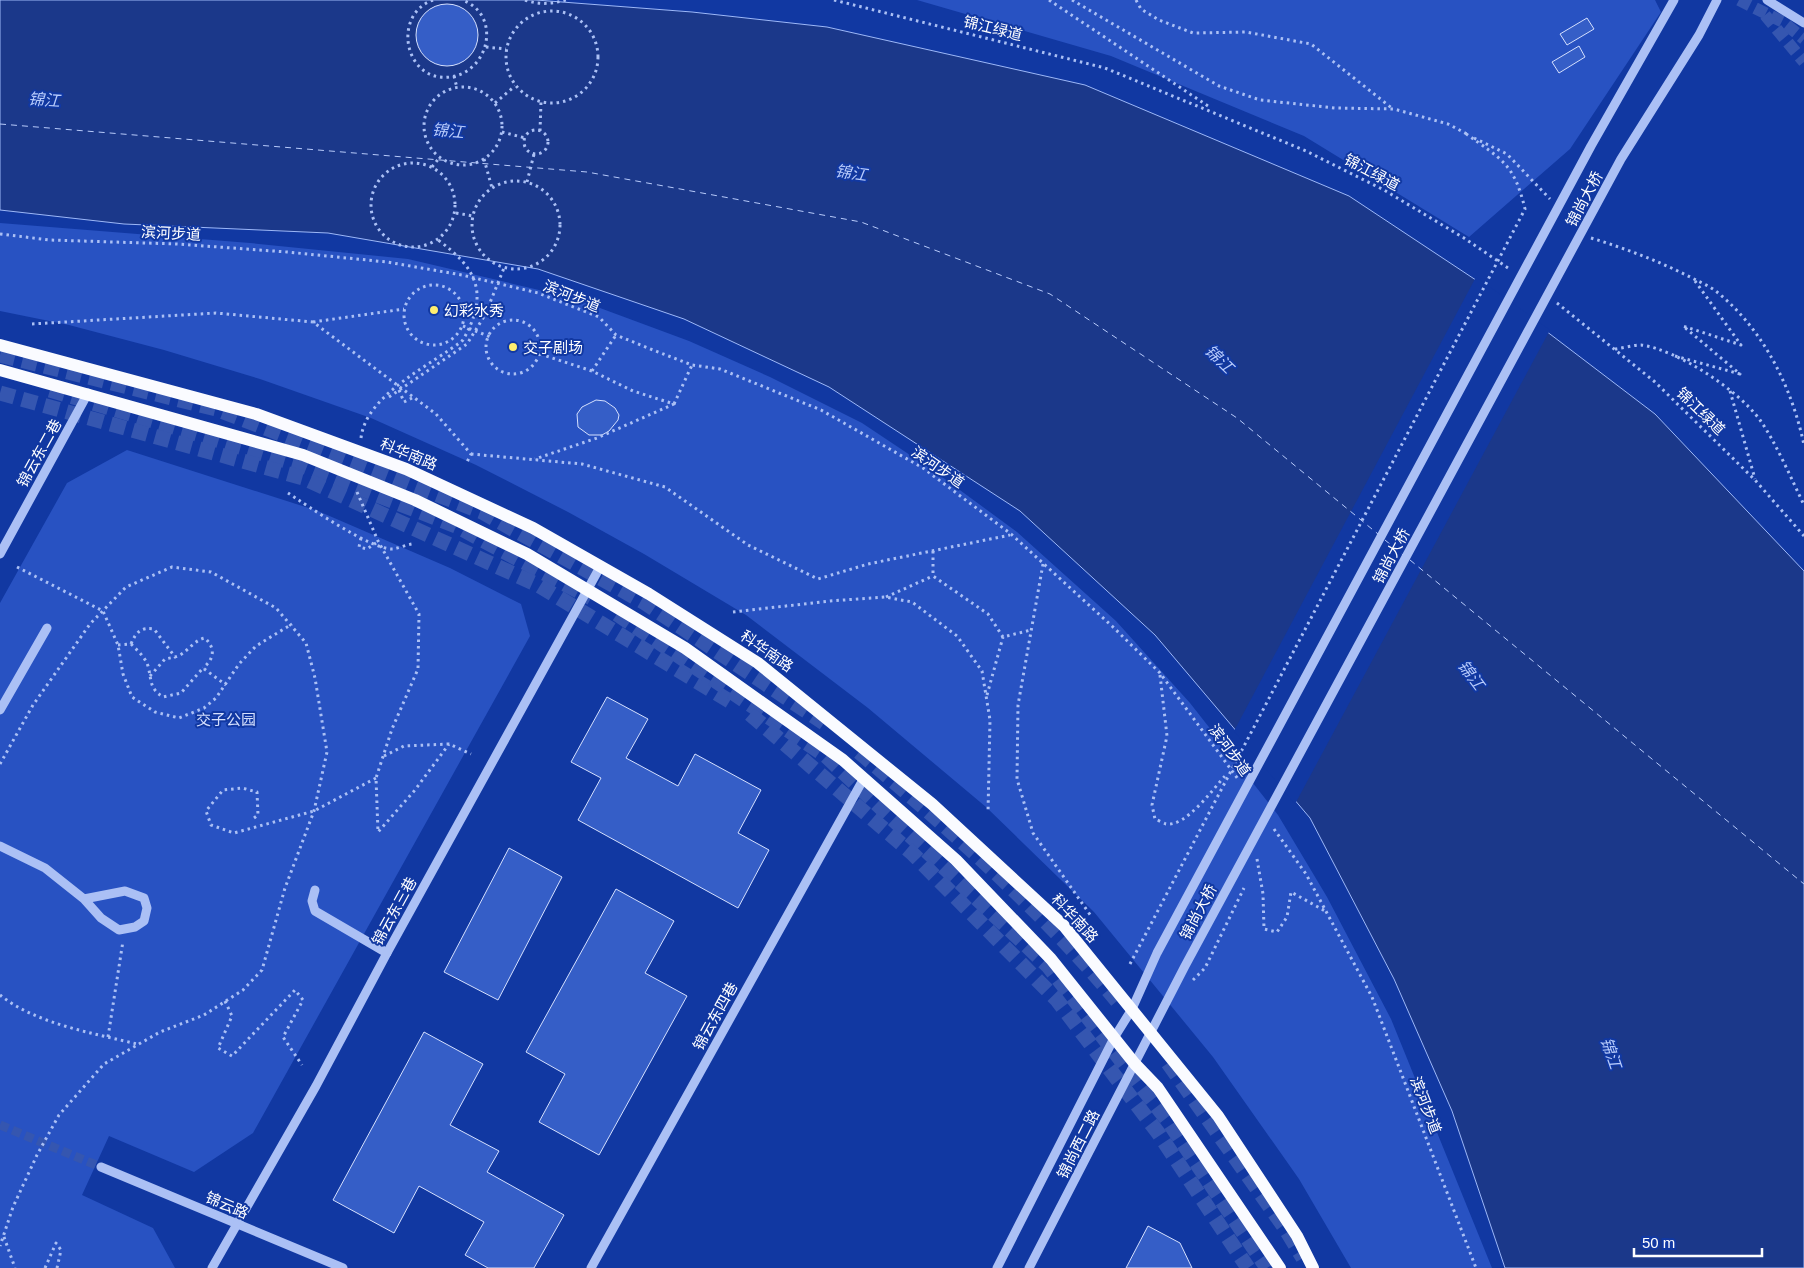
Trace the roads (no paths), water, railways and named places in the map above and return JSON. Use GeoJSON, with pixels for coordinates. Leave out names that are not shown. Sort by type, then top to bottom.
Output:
{"type":"FeatureCollection","features":[{"type":"Feature","properties":{"kind":"main road","name":"科华南路"},"geometry":{"type":"LineString","coordinates":[[0,345],[265,417],[429,479],[533,528],[649,594],[758,662],[932,804],[1064,926],[1218,1116],[1297,1236],[1313,1268]]}},
{"type":"Feature","properties":{"kind":"main road"},"geometry":{"type":"LineString","coordinates":[[0,370],[88,393],[303,455],[432,509],[527,554],[685,648],[843,760],[962,867],[1051,959],[1135,1064],[1158,1088],[1280,1268]]}},
{"type":"Feature","properties":{"kind":"street","name":"锦尚大桥"},"geometry":{"type":"LineString","coordinates":[[997,1268],[1114,1038],[1132,1009],[1157,953],[1592,146],[1674,0]]}},
{"type":"Feature","properties":{"kind":"street","name":"锦尚大桥"},"geometry":{"type":"LineString","coordinates":[[1152,1033],[1185,966],[1621,159],[1699,35],[1717,0]]}},
{"type":"Feature","properties":{"kind":"street"},"geometry":{"type":"LineString","coordinates":[[1767,0],[1804,23]]}},
{"type":"Feature","properties":{"kind":"street","name":"锦云东二巷"},"geometry":{"type":"LineString","coordinates":[[0,554],[88,393]]}},
{"type":"Feature","properties":{"kind":"street","name":"锦云东三巷"},"geometry":{"type":"LineString","coordinates":[[212,1268],[316,1086],[386,953],[600,567]]}},
{"type":"Feature","properties":{"kind":"street"},"geometry":{"type":"LineString","coordinates":[[0,710],[48,628]]}},
{"type":"Feature","properties":{"kind":"street","name":"锦云东四巷"},"geometry":{"type":"LineString","coordinates":[[591,1268],[864,778]]}},
{"type":"Feature","properties":{"kind":"street"},"geometry":{"type":"LineString","coordinates":[[0,846],[45,868],[84,899],[101,918],[119,930],[135,927],[144,920],[147,908],[144,898],[124,891],[84,899]]}},
{"type":"Feature","properties":{"kind":"street"},"geometry":{"type":"LineString","coordinates":[[315,890],[312,902],[315,911],[386,953]]}},
{"type":"Feature","properties":{"kind":"street","name":"锦尚西二路"},"geometry":{"type":"LineString","coordinates":[[1029,1268],[1152,1033]]}},
{"type":"Feature","properties":{"kind":"street","name":"锦云路"},"geometry":{"type":"LineString","coordinates":[[101,1167],[343,1268]]}},
{"type":"Feature","properties":{"kind":"water","name":"锦江"},"geometry":{"type":"Polygon","coordinates":[[[0,0],[536,0],[692,12],[827,27],[1085,85],[1349,196],[1500,296],[1655,414],[1804,571],[1804,1268],[1505,1268],[1452,1111],[1394,979],[1310,818],[1155,635],[1020,511],[829,387],[684,319],[538,269],[328,233],[124,224],[0,210],[0,0]]]}},
{"type":"Feature","properties":{"kind":"tunnel"},"geometry":{"type":"LineString","coordinates":[[1739,0],[1783,22],[1804,39]]}},
{"type":"Feature","properties":{"kind":"tunnel"},"geometry":{"type":"LineString","coordinates":[[1765,15],[1804,62]]}},
{"type":"Feature","properties":{"kind":"tunnel"},"geometry":{"type":"LineString","coordinates":[[0,355],[216,409],[482,512],[645,603],[824,723]]}},
{"type":"Feature","properties":{"kind":"tunnel"},"geometry":{"type":"LineString","coordinates":[[50,390],[303,466],[456,526],[591,598]]}},
{"type":"Feature","properties":{"kind":"tunnel"},"geometry":{"type":"LineString","coordinates":[[0,393],[303,478],[538,585],[731,702]]}},
{"type":"Feature","properties":{"kind":"tunnel"},"geometry":{"type":"LineString","coordinates":[[617,614],[826,756],[1048,966],[1168,1121],[1267,1268]]}},
{"type":"Feature","properties":{"kind":"tunnel"},"geometry":{"type":"LineString","coordinates":[[750,714],[912,853],[1057,1000],[1159,1134],[1248,1268]]}},
{"type":"Feature","properties":{"kind":"tunnel"},"geometry":{"type":"LineString","coordinates":[[859,752],[994,871],[1057,934],[1117,1001]]}},
{"type":"Feature","properties":{"kind":"tunnel"},"geometry":{"type":"LineString","coordinates":[[1168,1063],[1285,1228],[1303,1258]]}},
{"type":"Feature","properties":{"kind":"tunnel"},"geometry":{"type":"LineString","coordinates":[[0,1125],[101,1167]]}},
{"type":"Feature","properties":{"kind":"place","name":"幻彩水秀"},"geometry":{"type":"Point","coordinates":[434,310]}},
{"type":"Feature","properties":{"kind":"place","name":"交子剧场"},"geometry":{"type":"Point","coordinates":[513,347]}},
{"type":"Feature","properties":{"kind":"park label","name":"交子公园"},"geometry":{"type":"Point","coordinates":[226,719]}}]}
